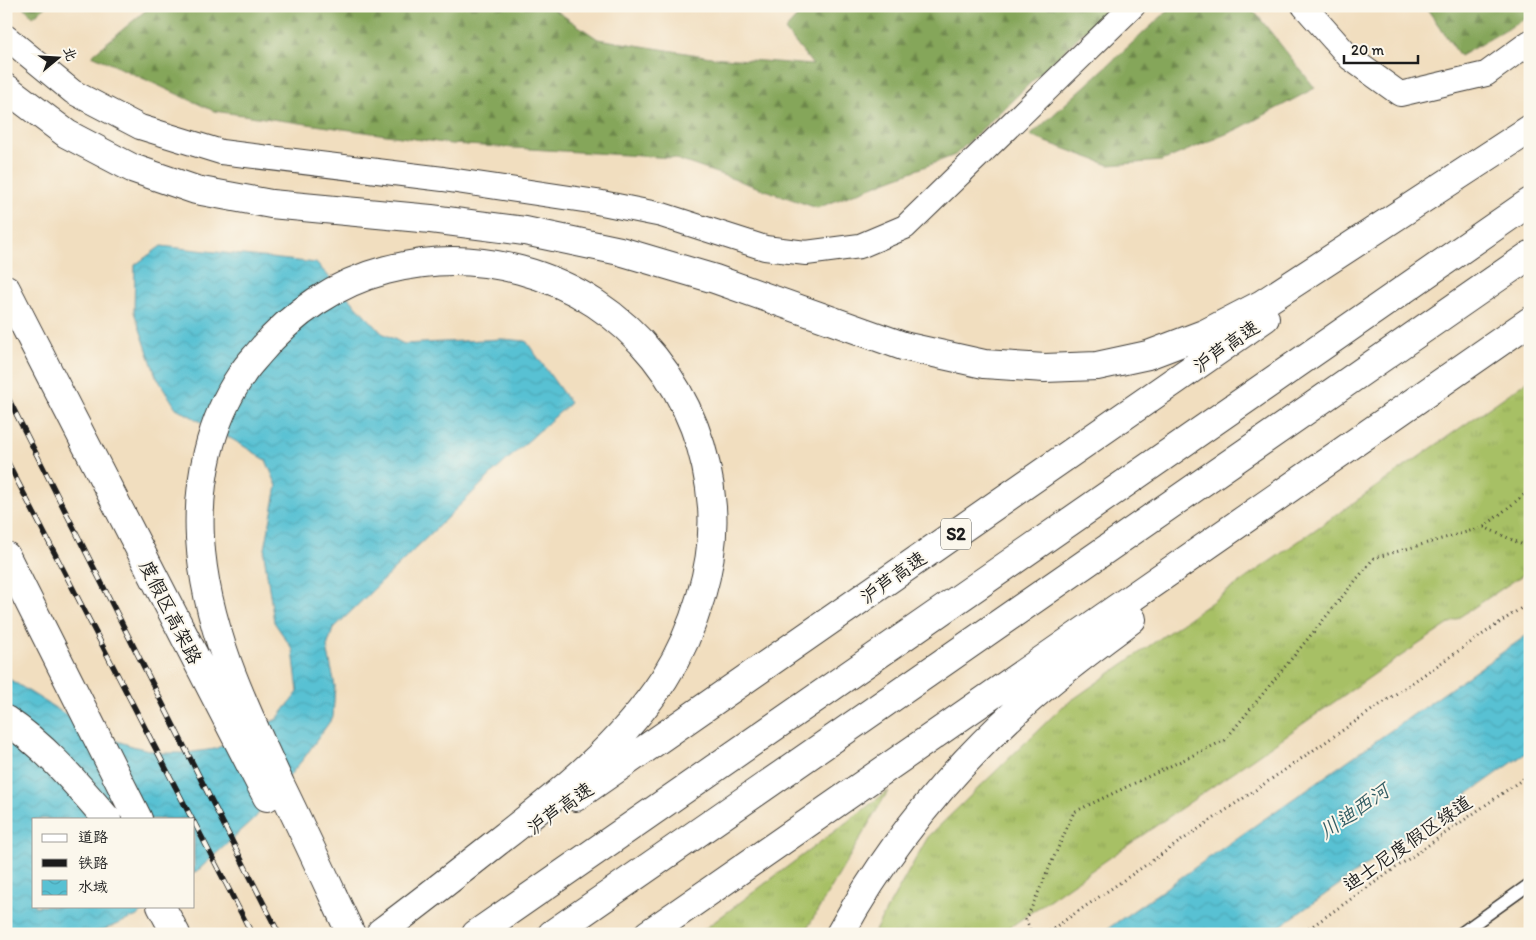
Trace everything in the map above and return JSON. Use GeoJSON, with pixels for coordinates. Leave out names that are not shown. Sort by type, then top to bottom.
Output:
{"type":"FeatureCollection","features":[{"type":"Feature","properties":{"kind":"highway"},"geometry":{"type":"LineString","coordinates":[[6,88],[67,134],[132,168],[196,190],[271,204],[431,219],[525,231],[611,249],[716,280],[903,346],[984,364],[1046,368],[1097,366],[1148,355],[1206,333],[1262,304],[1530,129]]}},
{"type":"Feature","properties":{"kind":"highway","name":"沪芦高速"},"geometry":{"type":"LineString","coordinates":[[380,933],[1530,135]]}},
{"type":"Feature","properties":{"kind":"highway"},"geometry":{"type":"LineString","coordinates":[[476,934],[1530,202]]}},
{"type":"Feature","properties":{"kind":"highway"},"geometry":{"type":"LineString","coordinates":[[552,934],[1530,255]]}},
{"type":"Feature","properties":{"kind":"highway"},"geometry":{"type":"LineString","coordinates":[[351,934],[245,709],[223,650],[208,593],[200,539],[201,494],[207,454],[221,412],[242,374],[269,340],[301,310],[333,291],[371,274],[413,263],[454,260],[496,264],[536,275],[573,289],[607,311],[641,341],[672,379],[692,419],[706,463],[713,510],[710,556],[700,600],[685,641],[664,678],[635,718],[596,759],[532,816],[380,933]]}},
{"type":"Feature","properties":{"kind":"highway","name":"度假区高架路"},"geometry":{"type":"LineString","coordinates":[[6,289],[338,934]]}},
{"type":"Feature","properties":{"kind":"highway"},"geometry":{"type":"LineString","coordinates":[[648,934],[1526,323]]}},
{"type":"Feature","properties":{"kind":"highway"},"geometry":{"type":"LineString","coordinates":[[840,934],[858,901],[909,827],[955,771],[1019,708],[1086,653],[1526,323]]}},
{"type":"Feature","properties":{"kind":"highway"},"geometry":{"type":"LineString","coordinates":[[6,556],[137,818]]}},
{"type":"Feature","properties":{"kind":"highway"},"geometry":{"type":"LineString","coordinates":[[6,720],[29,736],[67,772],[106,818]]}},
{"type":"Feature","properties":{"kind":"highway"},"geometry":{"type":"LineString","coordinates":[[162,908],[176,934]]}},
{"type":"Feature","properties":{"kind":"highway"},"geometry":{"type":"LineString","coordinates":[[183,908],[195,934]]}},
{"type":"Feature","properties":{"kind":"street"},"geometry":{"type":"LineString","coordinates":[[6,37],[73,92],[140,127],[221,152],[443,179],[597,202],[662,216],[765,248],[806,253],[860,246],[905,227],[1133,6]]}},
{"type":"Feature","properties":{"kind":"street"},"geometry":{"type":"LineString","coordinates":[[1304,6],[1350,58],[1400,94],[1486,74],[1530,42]]}},
{"type":"Feature","properties":{"kind":"lane"},"geometry":{"type":"LineString","coordinates":[[1460,934],[1530,884]]}},
{"type":"Feature","properties":{"kind":"path"},"geometry":{"type":"LineString","coordinates":[[1032,934],[1026,920],[1074,812],[1226,740],[1374,558],[1484,527],[1530,490]]}},
{"type":"Feature","properties":{"kind":"path"},"geometry":{"type":"LineString","coordinates":[[1484,527],[1530,548]]}},
{"type":"Feature","properties":{"kind":"path"},"geometry":{"type":"LineString","coordinates":[[1045,934],[1530,602]]}},
{"type":"Feature","properties":{"kind":"path","name":"迪士尼度假区绿道"},"geometry":{"type":"LineString","coordinates":[[1301,934],[1530,774]]}},
{"type":"Feature","properties":{"kind":"green space"},"geometry":{"type":"Polygon","coordinates":[[[23,6],[46,6],[33,17],[23,6]]]}},
{"type":"Feature","properties":{"kind":"green space"},"geometry":{"type":"Polygon","coordinates":[[[151,6],[549,6],[598,39],[711,57],[813,65],[785,30],[807,6],[1111,6],[955,155],[817,208],[673,158],[451,144],[214,111],[92,55],[151,6]]]}},
{"type":"Feature","properties":{"kind":"green space"},"geometry":{"type":"Polygon","coordinates":[[[1173,6],[1250,6],[1315,88],[1238,129],[1162,161],[1109,165],[1030,136],[1173,6]]]}},
{"type":"Feature","properties":{"kind":"green space"},"geometry":{"type":"Polygon","coordinates":[[[1425,6],[1530,6],[1530,16],[1460,56],[1425,6]]]}},
{"type":"Feature","properties":{"kind":"green space"},"geometry":{"type":"Polygon","coordinates":[[[1530,379],[1530,570],[1389,664],[1000,934],[873,934],[928,837],[1062,707],[1530,379]]]}},
{"type":"Feature","properties":{"kind":"green space"},"geometry":{"type":"Polygon","coordinates":[[[888,791],[804,934],[698,934],[888,791]]]}},
{"type":"Feature","properties":{"kind":"water"},"geometry":{"type":"Polygon","coordinates":[[[161,246],[316,263],[382,333],[404,344],[502,339],[526,341],[570,403],[495,471],[333,629],[327,647],[335,686],[333,717],[304,758],[254,819],[195,873],[195,818],[32,818],[32,908],[147,908],[137,916],[103,930],[83,934],[24,933],[6,925],[6,677],[97,734],[132,746],[161,753],[186,753],[215,749],[277,719],[298,692],[293,650],[274,622],[264,554],[277,486],[266,460],[176,408],[156,376],[134,312],[135,265],[161,246]]]}},
{"type":"Feature","properties":{"kind":"water","name":"川迪西河"},"geometry":{"type":"Polygon","coordinates":[[[1530,633],[1530,750],[1269,934],[1100,934],[1530,633]]]}},
{"type":"Feature","properties":{"kind":"railway"},"geometry":{"type":"LineString","coordinates":[[6,394],[279,934]]}},
{"type":"Feature","properties":{"kind":"railway"},"geometry":{"type":"LineString","coordinates":[[6,459],[191,818]]}},
{"type":"Feature","properties":{"kind":"railway"},"geometry":{"type":"LineString","coordinates":[[195,824],[252,934]]}}]}
